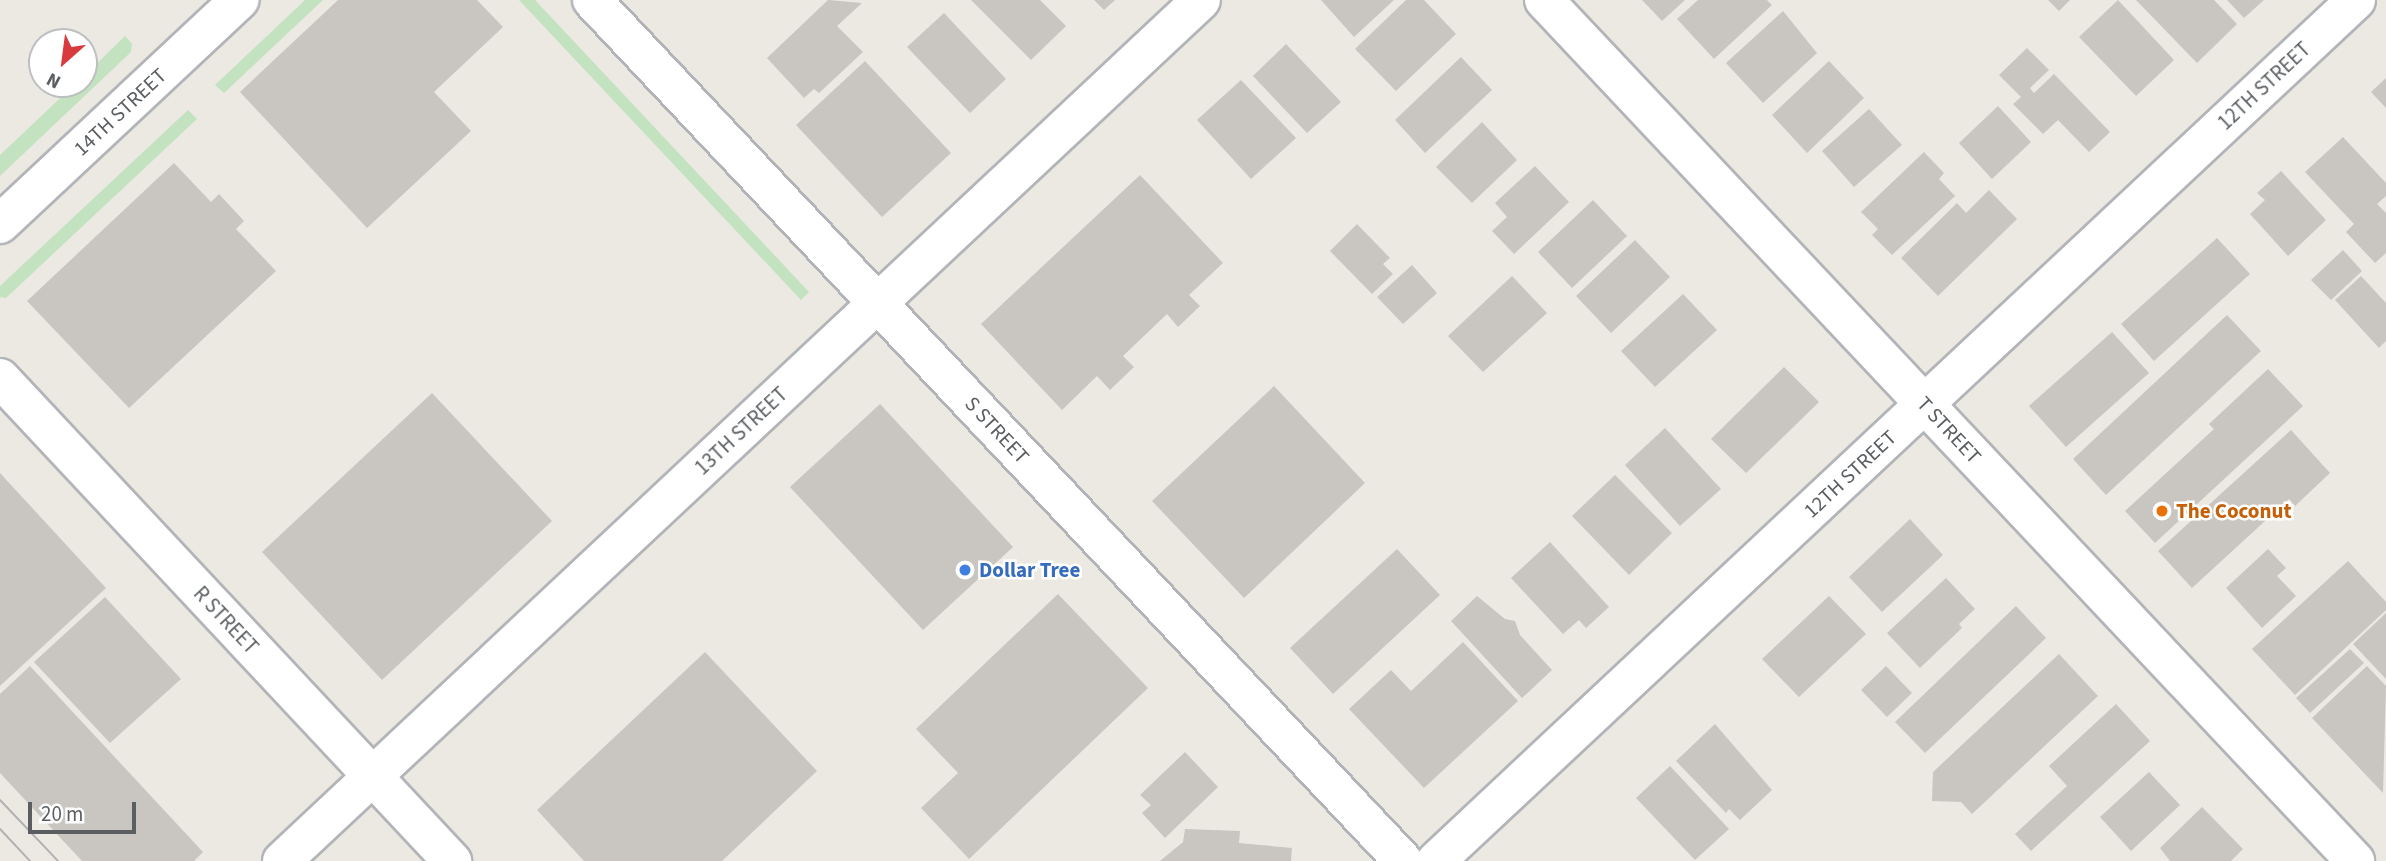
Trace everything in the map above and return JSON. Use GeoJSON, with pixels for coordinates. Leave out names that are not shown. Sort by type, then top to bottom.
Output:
{"type":"FeatureCollection","features":[{"type":"Feature","properties":{"kind":"street","name":"14TH STREET"},"geometry":{"type":"LineString","coordinates":[[0,224],[239,0]]}},
{"type":"Feature","properties":{"kind":"street","name":"S STREET"},"geometry":{"type":"LineString","coordinates":[[592,0],[1403,861]]}},
{"type":"Feature","properties":{"kind":"street","name":"13TH STREET"},"geometry":{"type":"LineString","coordinates":[[282,861],[1201,0]]}},
{"type":"Feature","properties":{"kind":"street","name":"T STREET"},"geometry":{"type":"LineString","coordinates":[[1544,0],[2355,861]]}},
{"type":"Feature","properties":{"kind":"street","name":"12TH STREET"},"geometry":{"type":"LineString","coordinates":[[1436,861],[2356,0]]}},
{"type":"Feature","properties":{"kind":"street","name":"R STREET"},"geometry":{"type":"LineString","coordinates":[[0,378],[452,861]]}},
{"type":"Feature","properties":{"kind":"green space"},"geometry":{"type":"Polygon","coordinates":[[[305,0],[323,0],[224,93],[215,85],[305,0]]]}},
{"type":"Feature","properties":{"kind":"green space"},"geometry":{"type":"Polygon","coordinates":[[[519,0],[535,0],[809,292],[801,300],[519,0]]]}},
{"type":"Feature","properties":{"kind":"green space"},"geometry":{"type":"Polygon","coordinates":[[[125,36],[132,44],[131,52],[98,83],[98,62],[125,36]]]}},
{"type":"Feature","properties":{"kind":"green space"},"geometry":{"type":"Polygon","coordinates":[[[60,98],[82,98],[0,176],[0,155],[60,98]]]}},
{"type":"Feature","properties":{"kind":"green space"},"geometry":{"type":"Polygon","coordinates":[[[188,110],[197,119],[6,298],[0,297],[0,286],[188,110]]]}},
{"type":"Feature","properties":{"kind":"building"},"geometry":{"type":"Polygon","coordinates":[[[338,0],[477,0],[503,27],[434,92],[471,131],[367,228],[240,92],[338,0]]]}},
{"type":"Feature","properties":{"kind":"building"},"geometry":{"type":"Polygon","coordinates":[[[828,0],[862,3],[837,26],[863,52],[819,93],[814,89],[804,98],[767,58],[828,0]]]}},
{"type":"Feature","properties":{"kind":"building"},"geometry":{"type":"Polygon","coordinates":[[[971,0],[1040,0],[1066,26],[1031,60],[971,0]]]}},
{"type":"Feature","properties":{"kind":"building"},"geometry":{"type":"Polygon","coordinates":[[[1094,0],[1115,0],[1104,10],[1094,0]]]}},
{"type":"Feature","properties":{"kind":"building"},"geometry":{"type":"Polygon","coordinates":[[[1321,0],[1394,0],[1354,37],[1321,0]]]}},
{"type":"Feature","properties":{"kind":"building"},"geometry":{"type":"Polygon","coordinates":[[[1406,0],[1424,0],[1456,34],[1396,91],[1355,49],[1406,0]]]}},
{"type":"Feature","properties":{"kind":"building"},"geometry":{"type":"Polygon","coordinates":[[[1642,0],[1685,0],[1662,21],[1642,0]]]}},
{"type":"Feature","properties":{"kind":"building"},"geometry":{"type":"Polygon","coordinates":[[[1698,0],[1767,0],[1772,5],[1714,59],[1677,19],[1698,0]]]}},
{"type":"Feature","properties":{"kind":"building"},"geometry":{"type":"Polygon","coordinates":[[[2048,0],[2070,0],[2059,11],[2048,0]]]}},
{"type":"Feature","properties":{"kind":"building"},"geometry":{"type":"Polygon","coordinates":[[[2118,0],[2174,60],[2136,96],[2079,37],[2118,0]]]}},
{"type":"Feature","properties":{"kind":"building"},"geometry":{"type":"Polygon","coordinates":[[[2136,0],[2214,0],[2237,24],[2197,63],[2136,0]]]}},
{"type":"Feature","properties":{"kind":"building"},"geometry":{"type":"Polygon","coordinates":[[[2227,0],[2264,0],[2244,18],[2227,0]]]}},
{"type":"Feature","properties":{"kind":"building"},"geometry":{"type":"Polygon","coordinates":[[[1783,11],[1817,53],[1763,103],[1726,63],[1783,11]]]}},
{"type":"Feature","properties":{"kind":"building"},"geometry":{"type":"Polygon","coordinates":[[[944,13],[1006,79],[970,113],[907,47],[944,13]]]}},
{"type":"Feature","properties":{"kind":"building"},"geometry":{"type":"Polygon","coordinates":[[[1286,44],[1341,102],[1307,133],[1253,76],[1286,44]]]}},
{"type":"Feature","properties":{"kind":"building"},"geometry":{"type":"Polygon","coordinates":[[[2027,48],[2049,70],[2030,88],[2034,93],[2054,74],[2110,132],[2089,152],[2058,120],[2043,134],[2013,104],[2021,97],[1999,75],[2027,48]]]}},
{"type":"Feature","properties":{"kind":"building"},"geometry":{"type":"Polygon","coordinates":[[[1461,57],[1492,90],[1425,153],[1395,120],[1461,57]]]}},
{"type":"Feature","properties":{"kind":"building"},"geometry":{"type":"Polygon","coordinates":[[[865,61],[951,153],[882,217],[796,125],[865,61]]]}},
{"type":"Feature","properties":{"kind":"building"},"geometry":{"type":"Polygon","coordinates":[[[1829,61],[1864,98],[1807,153],[1772,115],[1829,61]]]}},
{"type":"Feature","properties":{"kind":"building"},"geometry":{"type":"Polygon","coordinates":[[[2386,78],[2386,108],[2371,92],[2386,78]]]}},
{"type":"Feature","properties":{"kind":"building"},"geometry":{"type":"Polygon","coordinates":[[[1241,80],[1296,138],[1251,179],[1197,120],[1241,80]]]}},
{"type":"Feature","properties":{"kind":"building"},"geometry":{"type":"Polygon","coordinates":[[[1998,106],[2031,142],[1992,179],[1959,143],[1998,106]]]}},
{"type":"Feature","properties":{"kind":"building"},"geometry":{"type":"Polygon","coordinates":[[[1869,109],[1902,145],[1854,187],[1822,151],[1869,109]]]}},
{"type":"Feature","properties":{"kind":"building"},"geometry":{"type":"Polygon","coordinates":[[[1482,122],[1517,160],[1472,203],[1436,167],[1482,122]]]}},
{"type":"Feature","properties":{"kind":"building"},"geometry":{"type":"Polygon","coordinates":[[[2343,137],[2386,183],[2386,196],[2377,204],[2386,213],[2386,253],[2375,263],[2346,232],[2354,224],[2305,172],[2343,137]]]}},
{"type":"Feature","properties":{"kind":"building"},"geometry":{"type":"Polygon","coordinates":[[[1924,152],[1944,173],[1939,179],[1955,196],[1892,255],[1872,235],[1878,229],[1861,212],[1924,152]]]}},
{"type":"Feature","properties":{"kind":"building"},"geometry":{"type":"Polygon","coordinates":[[[174,163],[211,202],[219,194],[244,221],[236,229],[276,271],[129,408],[27,301],[174,163]]]}},
{"type":"Feature","properties":{"kind":"building"},"geometry":{"type":"Polygon","coordinates":[[[1535,166],[1569,202],[1514,254],[1492,231],[1507,217],[1495,203],[1535,166]]]}},
{"type":"Feature","properties":{"kind":"building"},"geometry":{"type":"Polygon","coordinates":[[[2281,171],[2326,220],[2288,256],[2250,214],[2265,200],[2257,193],[2281,171]]]}},
{"type":"Feature","properties":{"kind":"building"},"geometry":{"type":"Polygon","coordinates":[[[1140,175],[1223,263],[1189,295],[1200,306],[1178,327],[1167,314],[1123,356],[1134,367],[1110,390],[1097,376],[1062,410],[981,324],[1140,175]]]}},
{"type":"Feature","properties":{"kind":"building"},"geometry":{"type":"Polygon","coordinates":[[[1989,190],[2017,219],[1938,296],[1901,258],[1957,203],[1966,213],[1989,190]]]}},
{"type":"Feature","properties":{"kind":"building"},"geometry":{"type":"Polygon","coordinates":[[[1593,200],[1627,236],[1572,288],[1538,252],[1593,200]]]}},
{"type":"Feature","properties":{"kind":"building"},"geometry":{"type":"Polygon","coordinates":[[[1357,224],[1390,258],[1383,264],[1393,274],[1372,294],[1330,251],[1357,224]]]}},
{"type":"Feature","properties":{"kind":"building"},"geometry":{"type":"Polygon","coordinates":[[[2217,238],[2250,274],[2154,361],[2121,324],[2217,238]]]}},
{"type":"Feature","properties":{"kind":"building"},"geometry":{"type":"Polygon","coordinates":[[[1635,240],[1670,277],[1611,333],[1576,296],[1635,240]]]}},
{"type":"Feature","properties":{"kind":"building"},"geometry":{"type":"Polygon","coordinates":[[[2343,250],[2362,271],[2331,300],[2311,280],[2343,250]]]}},
{"type":"Feature","properties":{"kind":"building"},"geometry":{"type":"Polygon","coordinates":[[[1412,265],[1437,293],[1403,324],[1377,297],[1412,265]]]}},
{"type":"Feature","properties":{"kind":"building"},"geometry":{"type":"Polygon","coordinates":[[[1512,276],[1547,313],[1483,372],[1448,336],[1512,276]]]}},
{"type":"Feature","properties":{"kind":"building"},"geometry":{"type":"Polygon","coordinates":[[[2361,276],[2386,303],[2386,341],[2379,348],[2335,300],[2361,276]]]}},
{"type":"Feature","properties":{"kind":"building"},"geometry":{"type":"Polygon","coordinates":[[[1683,294],[1717,330],[1655,387],[1621,351],[1683,294]]]}},
{"type":"Feature","properties":{"kind":"building"},"geometry":{"type":"Polygon","coordinates":[[[2227,315],[2261,351],[2106,495],[2073,459],[2227,315]]]}},
{"type":"Feature","properties":{"kind":"building"},"geometry":{"type":"Polygon","coordinates":[[[2112,332],[2149,373],[2066,447],[2029,406],[2112,332]]]}},
{"type":"Feature","properties":{"kind":"building"},"geometry":{"type":"Polygon","coordinates":[[[1784,367],[1819,402],[1746,473],[1711,439],[1784,367]]]}},
{"type":"Feature","properties":{"kind":"building"},"geometry":{"type":"Polygon","coordinates":[[[2268,369],[2303,406],[2155,543],[2125,511],[2214,429],[2209,424],[2268,369]]]}},
{"type":"Feature","properties":{"kind":"building"},"geometry":{"type":"Polygon","coordinates":[[[1274,386],[1365,483],[1244,598],[1152,501],[1274,386]]]}},
{"type":"Feature","properties":{"kind":"building"},"geometry":{"type":"Polygon","coordinates":[[[432,393],[552,521],[382,680],[262,552],[432,393]]]}},
{"type":"Feature","properties":{"kind":"building"},"geometry":{"type":"Polygon","coordinates":[[[880,404],[1013,547],[923,630],[790,487],[880,404]]]}},
{"type":"Feature","properties":{"kind":"building"},"geometry":{"type":"Polygon","coordinates":[[[1665,428],[1721,489],[1680,526],[1625,465],[1665,428]]]}},
{"type":"Feature","properties":{"kind":"building"},"geometry":{"type":"Polygon","coordinates":[[[2291,430],[2330,473],[2295,506],[2289,499],[2192,588],[2158,551],[2291,430]]]}},
{"type":"Feature","properties":{"kind":"building"},"geometry":{"type":"Polygon","coordinates":[[[0,473],[106,588],[0,686],[0,473]]]}},
{"type":"Feature","properties":{"kind":"building"},"geometry":{"type":"Polygon","coordinates":[[[1615,475],[1672,533],[1629,575],[1572,516],[1615,475]]]}},
{"type":"Feature","properties":{"kind":"building"},"geometry":{"type":"Polygon","coordinates":[[[1910,519],[1943,555],[1882,612],[1849,577],[1910,519]]]}},
{"type":"Feature","properties":{"kind":"building"},"geometry":{"type":"Polygon","coordinates":[[[1550,542],[1609,607],[1586,628],[1579,620],[1563,634],[1511,578],[1550,542]]]}},
{"type":"Feature","properties":{"kind":"building"},"geometry":{"type":"Polygon","coordinates":[[[1397,549],[1440,595],[1333,694],[1290,648],[1397,549]]]}},
{"type":"Feature","properties":{"kind":"building"},"geometry":{"type":"Polygon","coordinates":[[[2268,549],[2286,568],[2277,576],[2296,596],[2262,628],[2226,588],[2268,549]]]}},
{"type":"Feature","properties":{"kind":"building"},"geometry":{"type":"Polygon","coordinates":[[[2348,561],[2386,602],[2386,610],[2295,695],[2252,649],[2348,561]]]}},
{"type":"Feature","properties":{"kind":"building"},"geometry":{"type":"Polygon","coordinates":[[[1946,578],[1975,609],[1959,624],[1962,628],[1920,668],[1887,633],[1946,578]]]}},
{"type":"Feature","properties":{"kind":"building"},"geometry":{"type":"Polygon","coordinates":[[[1058,594],[1148,688],[969,859],[921,808],[958,773],[916,729],[1058,594]]]}},
{"type":"Feature","properties":{"kind":"building"},"geometry":{"type":"Polygon","coordinates":[[[1477,596],[1505,619],[1515,621],[1520,635],[1552,670],[1522,698],[1451,621],[1477,596]]]}},
{"type":"Feature","properties":{"kind":"building"},"geometry":{"type":"Polygon","coordinates":[[[1829,596],[1866,634],[1799,697],[1762,659],[1829,596]]]}},
{"type":"Feature","properties":{"kind":"building"},"geometry":{"type":"Polygon","coordinates":[[[105,597],[181,679],[110,743],[34,662],[105,597]]]}},
{"type":"Feature","properties":{"kind":"building"},"geometry":{"type":"Polygon","coordinates":[[[2016,606],[2046,638],[1925,753],[1895,722],[2016,606]]]}},
{"type":"Feature","properties":{"kind":"building"},"geometry":{"type":"Polygon","coordinates":[[[2386,613],[2386,679],[2353,644],[2386,613]]]}},
{"type":"Feature","properties":{"kind":"building"},"geometry":{"type":"Polygon","coordinates":[[[1463,642],[1518,701],[1424,788],[1349,709],[1391,670],[1411,691],[1463,642]]]}},
{"type":"Feature","properties":{"kind":"building"},"geometry":{"type":"Polygon","coordinates":[[[2350,649],[2364,663],[2310,713],[2296,698],[2350,649]]]}},
{"type":"Feature","properties":{"kind":"building"},"geometry":{"type":"Polygon","coordinates":[[[705,652],[817,771],[722,861],[584,861],[537,810],[705,652]]]}},
{"type":"Feature","properties":{"kind":"building"},"geometry":{"type":"Polygon","coordinates":[[[2059,654],[2098,696],[1972,814],[1961,802],[1932,801],[1933,772],[2059,654]]]}},
{"type":"Feature","properties":{"kind":"building"},"geometry":{"type":"Polygon","coordinates":[[[30,666],[203,852],[194,861],[82,861],[0,773],[0,694],[30,666]]]}},
{"type":"Feature","properties":{"kind":"building"},"geometry":{"type":"Polygon","coordinates":[[[1886,666],[1912,693],[1887,717],[1861,690],[1886,666]]]}},
{"type":"Feature","properties":{"kind":"building"},"geometry":{"type":"Polygon","coordinates":[[[2367,666],[2386,686],[2383,793],[2312,718],[2367,666]]]}},
{"type":"Feature","properties":{"kind":"building"},"geometry":{"type":"Polygon","coordinates":[[[2116,704],[2150,741],[2031,851],[2015,834],[2067,786],[2049,766],[2116,704]]]}},
{"type":"Feature","properties":{"kind":"building"},"geometry":{"type":"Polygon","coordinates":[[[1715,724],[1772,790],[1740,820],[1729,809],[1726,813],[1676,761],[1715,724]]]}},
{"type":"Feature","properties":{"kind":"building"},"geometry":{"type":"Polygon","coordinates":[[[1185,752],[1218,787],[1165,838],[1142,813],[1151,805],[1140,795],[1185,752]]]}},
{"type":"Feature","properties":{"kind":"building"},"geometry":{"type":"Polygon","coordinates":[[[1670,766],[1729,829],[1695,860],[1636,798],[1670,766]]]}},
{"type":"Feature","properties":{"kind":"building"},"geometry":{"type":"Polygon","coordinates":[[[2149,772],[2180,805],[2131,851],[2100,817],[2149,772]]]}},
{"type":"Feature","properties":{"kind":"building"},"geometry":{"type":"Polygon","coordinates":[[[2202,807],[2243,849],[2231,861],[2170,861],[2160,848],[2202,807]]]}},
{"type":"Feature","properties":{"kind":"building"},"geometry":{"type":"Polygon","coordinates":[[[1185,829],[1240,831],[1239,843],[1292,848],[1291,861],[1160,861],[1183,842],[1185,829]]]}},
{"type":"Feature","properties":{"kind":"tram line"},"geometry":{"type":"LineString","coordinates":[[0,800],[58,861]]}},
{"type":"Feature","properties":{"kind":"tram line"},"geometry":{"type":"LineString","coordinates":[[0,829],[30,861]]}},
{"type":"Feature","properties":{"kind":"place","name":"The Coconut"},"geometry":{"type":"Point","coordinates":[2162,511]}},
{"type":"Feature","properties":{"kind":"place","name":"Dollar Tree"},"geometry":{"type":"Point","coordinates":[965,570]}}]}
